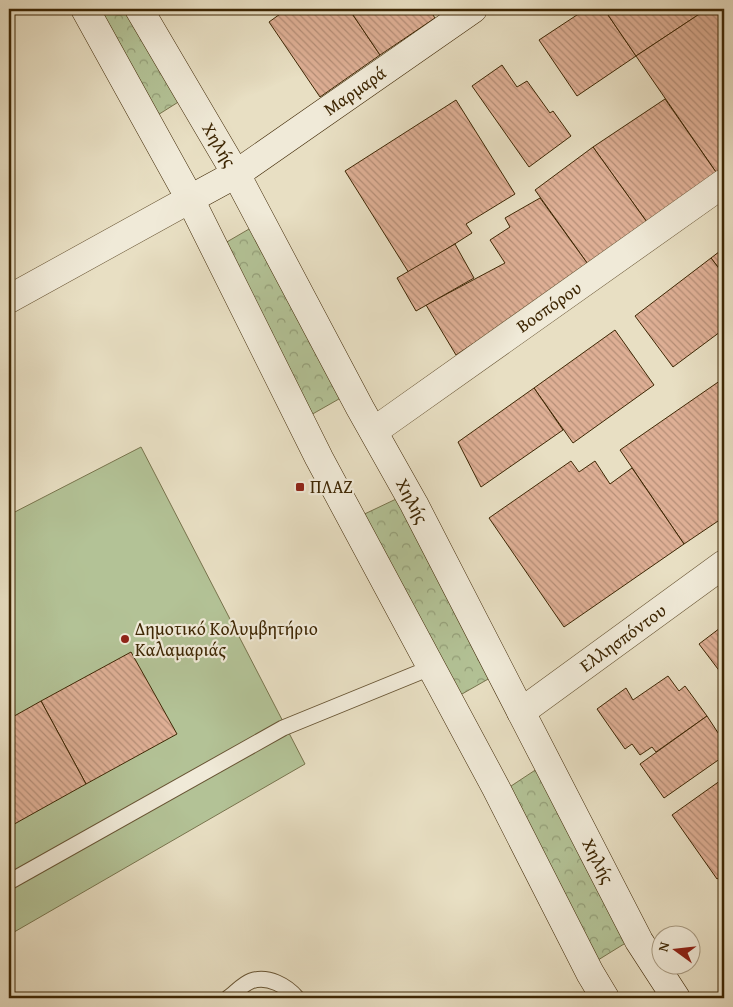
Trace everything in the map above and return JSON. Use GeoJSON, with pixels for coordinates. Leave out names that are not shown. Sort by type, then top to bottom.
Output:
{"type":"FeatureCollection","features":[{"type":"Feature","properties":{"kind":"main road"},"geometry":{"type":"LineString","coordinates":[[85,9],[190,199],[320,458],[430,668],[496,788],[590,973],[605,998]]}},
{"type":"Feature","properties":{"kind":"main road","name":"Χηλής"},"geometry":{"type":"LineString","coordinates":[[139,9],[236,174],[418,512],[639,941],[676,998]]}},
{"type":"Feature","properties":{"kind":"main road","name":"Μαρμαρά"},"geometry":{"type":"LineString","coordinates":[[9,299],[236,174],[474,9]]}},
{"type":"Feature","properties":{"kind":"main road","name":"Βοσπόρου"},"geometry":{"type":"LineString","coordinates":[[374,432],[724,184]]}},
{"type":"Feature","properties":{"kind":"main road","name":"Ελλησπόντου"},"geometry":{"type":"LineString","coordinates":[[521,712],[724,564]]}},
{"type":"Feature","properties":{"kind":"lane"},"geometry":{"type":"LineString","coordinates":[[9,882],[283,728],[430,668]]}},
{"type":"Feature","properties":{"kind":"lane"},"geometry":{"type":"LineString","coordinates":[[228,998],[251,981],[270,981],[284,985],[296,998]]}},
{"type":"Feature","properties":{"kind":"green space"},"geometry":{"type":"Polygon","coordinates":[[[77,9],[151,9],[199,89],[145,123],[77,9]]]}},
{"type":"Feature","properties":{"kind":"green space"},"geometry":{"type":"Polygon","coordinates":[[[268,218],[360,387],[302,420],[213,250],[268,218]]]}},
{"type":"Feature","properties":{"kind":"green space","name":"Δημοτικό Κολυμβητήριο Καλαμαριάς"},"geometry":{"type":"Polygon","coordinates":[[[141,447],[305,764],[9,935],[9,515],[141,447]]]}},
{"type":"Feature","properties":{"kind":"green space"},"geometry":{"type":"Polygon","coordinates":[[[413,491],[504,670],[441,706],[354,519],[413,491]]]}},
{"type":"Feature","properties":{"kind":"green space"},"geometry":{"type":"Polygon","coordinates":[[[552,759],[645,931],[590,965],[499,794],[552,759]]]}},
{"type":"Feature","properties":{"kind":"building"},"geometry":{"type":"Polygon","coordinates":[[[287,9],[349,9],[380,55],[320,97],[269,22],[287,9]]]}},
{"type":"Feature","properties":{"kind":"building"},"geometry":{"type":"Polygon","coordinates":[[[349,9],[429,9],[435,18],[380,55],[349,9]]]}},
{"type":"Feature","properties":{"kind":"building"},"geometry":{"type":"Polygon","coordinates":[[[586,9],[604,9],[636,56],[577,96],[539,40],[586,9]]]}},
{"type":"Feature","properties":{"kind":"building"},"geometry":{"type":"Polygon","coordinates":[[[604,9],[707,9],[636,56],[604,9]]]}},
{"type":"Feature","properties":{"kind":"building"},"geometry":{"type":"Polygon","coordinates":[[[707,9],[719,9],[724,16],[724,170],[718,175],[636,56],[707,9]]]}},
{"type":"Feature","properties":{"kind":"building"},"geometry":{"type":"Polygon","coordinates":[[[502,65],[517,87],[527,81],[550,113],[553,111],[571,136],[529,167],[472,86],[502,65]]]}},
{"type":"Feature","properties":{"kind":"building"},"geometry":{"type":"Polygon","coordinates":[[[665,99],[718,175],[649,225],[593,147],[665,99]]]}},
{"type":"Feature","properties":{"kind":"building"},"geometry":{"type":"Polygon","coordinates":[[[456,100],[515,194],[466,224],[472,233],[409,273],[345,171],[456,100]]]}},
{"type":"Feature","properties":{"kind":"building"},"geometry":{"type":"Polygon","coordinates":[[[593,147],[649,225],[590,267],[535,190],[593,147]]]}},
{"type":"Feature","properties":{"kind":"building"},"geometry":{"type":"Polygon","coordinates":[[[540,198],[590,267],[456,355],[426,305],[505,263],[490,240],[510,227],[505,218],[540,198]]]}},
{"type":"Feature","properties":{"kind":"building"},"geometry":{"type":"Polygon","coordinates":[[[455,244],[474,278],[416,311],[397,278],[455,244]]]}},
{"type":"Feature","properties":{"kind":"building"},"geometry":{"type":"Polygon","coordinates":[[[724,248],[724,275],[711,258],[724,248]]]}},
{"type":"Feature","properties":{"kind":"building"},"geometry":{"type":"Polygon","coordinates":[[[711,258],[724,275],[724,329],[673,367],[635,316],[711,258]]]}},
{"type":"Feature","properties":{"kind":"building"},"geometry":{"type":"Polygon","coordinates":[[[615,330],[654,385],[573,443],[534,388],[615,330]]]}},
{"type":"Feature","properties":{"kind":"building"},"geometry":{"type":"Polygon","coordinates":[[[724,378],[724,517],[684,544],[620,450],[724,378]]]}},
{"type":"Feature","properties":{"kind":"building"},"geometry":{"type":"Polygon","coordinates":[[[534,388],[563,430],[481,487],[458,442],[534,388]]]}},
{"type":"Feature","properties":{"kind":"building"},"geometry":{"type":"Polygon","coordinates":[[[571,461],[579,472],[595,461],[610,484],[632,468],[684,544],[564,627],[489,518],[571,461]]]}},
{"type":"Feature","properties":{"kind":"building"},"geometry":{"type":"Polygon","coordinates":[[[724,625],[724,677],[699,644],[724,625]]]}},
{"type":"Feature","properties":{"kind":"building"},"geometry":{"type":"Polygon","coordinates":[[[131,652],[177,734],[86,784],[41,701],[131,652]]]}},
{"type":"Feature","properties":{"kind":"building"},"geometry":{"type":"Polygon","coordinates":[[[668,676],[679,691],[685,686],[707,716],[656,752],[652,747],[640,755],[632,744],[625,749],[597,709],[626,688],[633,700],[668,676]]]}},
{"type":"Feature","properties":{"kind":"building"},"geometry":{"type":"Polygon","coordinates":[[[41,701],[86,784],[9,827],[9,719],[41,701]]]}},
{"type":"Feature","properties":{"kind":"building"},"geometry":{"type":"Polygon","coordinates":[[[707,716],[724,742],[724,756],[664,798],[640,764],[707,716]]]}},
{"type":"Feature","properties":{"kind":"building"},"geometry":{"type":"Polygon","coordinates":[[[724,778],[724,874],[717,879],[672,815],[724,778]]]}},
{"type":"Feature","properties":{"kind":"place","name":"ΠΛΑΖ"},"geometry":{"type":"Point","coordinates":[300,487]}},
{"type":"Feature","properties":{"kind":"place","name":"Δημοτικό Κολυμβητήριο Καλαμαριάς"},"geometry":{"type":"Point","coordinates":[125,639]}}]}
